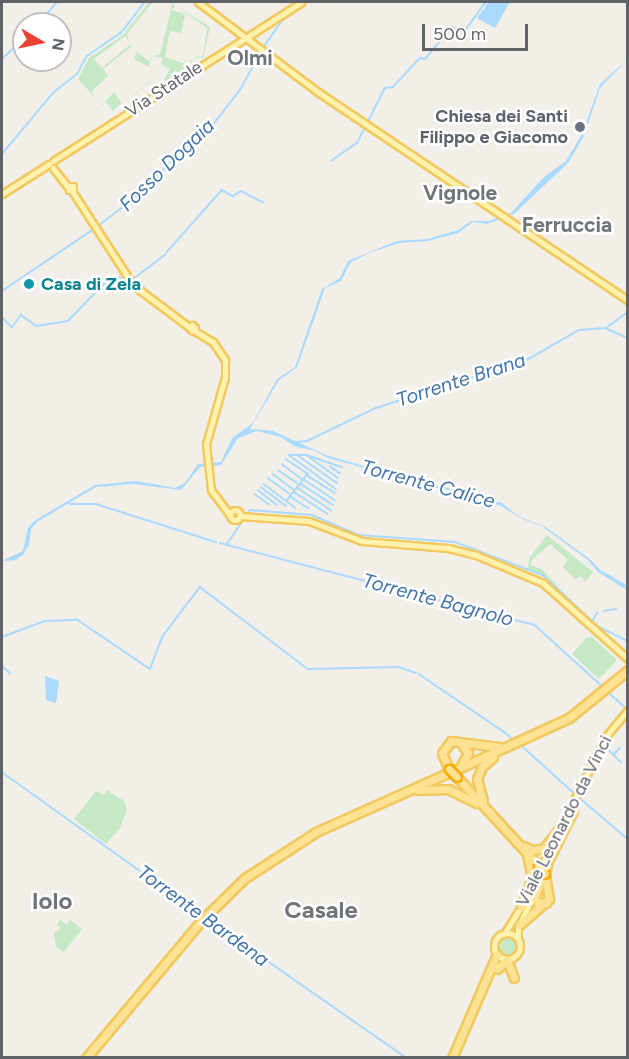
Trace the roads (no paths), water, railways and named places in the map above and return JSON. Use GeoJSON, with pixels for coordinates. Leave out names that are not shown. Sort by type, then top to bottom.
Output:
{"type":"FeatureCollection","features":[{"type":"Feature","properties":{"kind":"highway"},"geometry":{"type":"LineString","coordinates":[[87,1058],[205,918],[245,878],[297,842],[562,724],[603,695],[627,672]]}},
{"type":"Feature","properties":{"kind":"highway"},"geometry":{"type":"LineString","coordinates":[[205,918],[249,879],[297,845],[569,718],[603,695]]}},
{"type":"Feature","properties":{"kind":"highway"},"geometry":{"type":"LineString","coordinates":[[453,741],[491,748],[522,741]]}},
{"type":"Feature","properties":{"kind":"highway"},"geometry":{"type":"LineString","coordinates":[[453,741],[442,753],[452,772],[470,795],[495,818]]}},
{"type":"Feature","properties":{"kind":"highway"},"geometry":{"type":"LineString","coordinates":[[452,772],[462,765],[468,755],[464,746],[453,741]]}},
{"type":"Feature","properties":{"kind":"highway"},"geometry":{"type":"LineString","coordinates":[[495,818],[479,794],[477,780],[485,763],[508,749]]}},
{"type":"Feature","properties":{"kind":"highway"},"geometry":{"type":"LineString","coordinates":[[406,793],[438,788],[478,799],[538,865],[545,874],[550,890],[546,903],[530,912],[519,925]]}},
{"type":"Feature","properties":{"kind":"highway"},"geometry":{"type":"LineString","coordinates":[[516,841],[530,850],[540,850],[560,828]]}},
{"type":"Feature","properties":{"kind":"highway"},"geometry":{"type":"LineString","coordinates":[[516,841],[532,871],[521,907]]}},
{"type":"Feature","properties":{"kind":"highway"},"geometry":{"type":"LineString","coordinates":[[546,903],[539,903],[535,896],[547,866]]}},
{"type":"Feature","properties":{"kind":"highway","name":"Viale Leonardo da Vinci"},"geometry":{"type":"LineString","coordinates":[[453,1058],[481,1003],[500,956]]}},
{"type":"Feature","properties":{"kind":"highway","name":"Viale Leonardo da Vinci"},"geometry":{"type":"LineString","coordinates":[[453,1058],[500,956]]}},
{"type":"Feature","properties":{"kind":"highway"},"geometry":{"type":"LineString","coordinates":[[489,984],[503,960],[509,962],[514,978]]}},
{"type":"Feature","properties":{"kind":"main road"},"geometry":{"type":"LineString","coordinates":[[198,2],[367,123],[627,300]]}},
{"type":"Feature","properties":{"kind":"main road","name":"Via Statale"},"geometry":{"type":"LineString","coordinates":[[2,194],[53,165],[241,40],[244,34],[302,2]]}},
{"type":"Feature","properties":{"kind":"main road"},"geometry":{"type":"LineString","coordinates":[[53,165],[71,188],[133,285],[219,347],[226,364],[207,431],[208,473],[212,493],[228,511],[243,515],[309,521],[358,540],[460,550],[536,579],[627,659]]}},
{"type":"Feature","properties":{"kind":"main road","name":"Viale Leonardo da Vinci"},"geometry":{"type":"LineString","coordinates":[[626,713],[611,734],[519,925],[519,952],[500,956],[494,943],[504,934],[521,907],[609,732],[626,713]]}},
{"type":"Feature","properties":{"kind":"main road"},"geometry":{"type":"LineString","coordinates":[[504,934],[518,938]]}},
{"type":"Feature","properties":{"kind":"water"},"geometry":{"type":"Polygon","coordinates":[[[489,2],[510,2],[495,28],[477,18],[489,2]]]}},
{"type":"Feature","properties":{"kind":"water"},"geometry":{"type":"Polygon","coordinates":[[[627,60],[600,88],[584,136],[568,163],[514,214],[487,224],[473,222],[458,233],[428,241],[399,243],[369,253],[350,263],[341,281],[325,288],[297,367],[279,380],[250,429],[273,431],[326,455],[391,474],[405,474],[389,475],[328,458],[313,450],[296,447],[281,437],[257,431],[238,438],[221,465],[200,467],[181,490],[133,484],[96,487],[37,522],[31,529],[29,545],[23,555],[15,560],[2,561],[23,551],[28,528],[34,521],[95,485],[136,481],[175,488],[185,483],[198,464],[221,462],[232,438],[253,423],[277,379],[295,367],[322,289],[340,278],[348,261],[397,241],[428,239],[458,230],[471,221],[489,221],[511,213],[544,177],[566,161],[582,134],[600,84],[627,60]]]}},
{"type":"Feature","properties":{"kind":"water","name":"Torrente Calice"},"geometry":{"type":"Polygon","coordinates":[[[405,474],[421,482],[465,492],[478,501],[489,500],[502,503],[518,516],[547,528],[591,560],[600,570],[625,584],[627,590],[598,572],[588,560],[543,527],[518,517],[500,505],[477,503],[460,492],[421,485],[405,474]]]}},
{"type":"Feature","properties":{"kind":"water"},"geometry":{"type":"Polygon","coordinates":[[[45,676],[59,681],[56,703],[46,700],[45,676]]]}},
{"type":"Feature","properties":{"kind":"waterway"},"geometry":{"type":"LineString","coordinates":[[48,12],[57,2]]}},
{"type":"Feature","properties":{"kind":"waterway"},"geometry":{"type":"LineString","coordinates":[[2,154],[54,92],[77,74],[87,56],[122,32],[145,2]]}},
{"type":"Feature","properties":{"kind":"waterway"},"geometry":{"type":"LineString","coordinates":[[426,58],[452,27],[464,32],[486,2]]}},
{"type":"Feature","properties":{"kind":"waterway","name":"Fosso Dogaia"},"geometry":{"type":"LineString","coordinates":[[263,48],[286,15]]}},
{"type":"Feature","properties":{"kind":"waterway"},"geometry":{"type":"LineString","coordinates":[[2,59],[12,50]]}},
{"type":"Feature","properties":{"kind":"waterway","name":"Fosso Dogaia"},"geometry":{"type":"LineString","coordinates":[[98,226],[144,191],[177,155],[208,131],[240,90],[261,52]]}},
{"type":"Feature","properties":{"kind":"waterway"},"geometry":{"type":"LineString","coordinates":[[358,141],[385,88],[393,87],[420,58],[425,59]]}},
{"type":"Feature","properties":{"kind":"waterway"},"geometry":{"type":"LineString","coordinates":[[331,161],[357,143]]}},
{"type":"Feature","properties":{"kind":"waterway"},"geometry":{"type":"LineString","coordinates":[[166,253],[222,190],[233,196],[241,191],[263,202]]}},
{"type":"Feature","properties":{"kind":"waterway","name":"Fosso Dogaia"},"geometry":{"type":"LineString","coordinates":[[2,291],[94,229]]}},
{"type":"Feature","properties":{"kind":"waterway"},"geometry":{"type":"LineString","coordinates":[[133,279],[165,255]]}},
{"type":"Feature","properties":{"kind":"waterway"},"geometry":{"type":"LineString","coordinates":[[2,317],[12,327],[21,315],[37,326],[68,321],[105,283],[119,277],[126,281]]}},
{"type":"Feature","properties":{"kind":"waterway","name":"Torrente Brana"},"geometry":{"type":"LineString","coordinates":[[295,442],[307,441],[376,408],[525,361],[579,330],[606,328],[628,312]]}},
{"type":"Feature","properties":{"kind":"waterway"},"geometry":{"type":"LineString","coordinates":[[607,329],[628,338]]}},
{"type":"Feature","properties":{"kind":"waterway"},"geometry":{"type":"LineString","coordinates":[[296,454],[337,483]]}},
{"type":"Feature","properties":{"kind":"waterway"},"geometry":{"type":"LineString","coordinates":[[289,455],[336,489]]}},
{"type":"Feature","properties":{"kind":"waterway"},"geometry":{"type":"LineString","coordinates":[[289,455],[307,455],[342,467]]}},
{"type":"Feature","properties":{"kind":"waterway"},"geometry":{"type":"LineString","coordinates":[[308,456],[338,478]]}},
{"type":"Feature","properties":{"kind":"waterway"},"geometry":{"type":"LineString","coordinates":[[286,459],[308,474],[287,501]]}},
{"type":"Feature","properties":{"kind":"waterway"},"geometry":{"type":"LineString","coordinates":[[282,464],[302,479]]}},
{"type":"Feature","properties":{"kind":"waterway"},"geometry":{"type":"LineString","coordinates":[[330,466],[340,473]]}},
{"type":"Feature","properties":{"kind":"waterway"},"geometry":{"type":"LineString","coordinates":[[278,470],[297,483]]}},
{"type":"Feature","properties":{"kind":"waterway"},"geometry":{"type":"LineString","coordinates":[[273,474],[293,489]]}},
{"type":"Feature","properties":{"kind":"waterway"},"geometry":{"type":"LineString","coordinates":[[308,476],[335,493]]}},
{"type":"Feature","properties":{"kind":"waterway"},"geometry":{"type":"LineString","coordinates":[[268,478],[289,493]]}},
{"type":"Feature","properties":{"kind":"waterway"},"geometry":{"type":"LineString","coordinates":[[305,480],[335,500]]}},
{"type":"Feature","properties":{"kind":"waterway"},"geometry":{"type":"LineString","coordinates":[[264,484],[295,507]]}},
{"type":"Feature","properties":{"kind":"waterway"},"geometry":{"type":"LineString","coordinates":[[301,484],[333,505]]}},
{"type":"Feature","properties":{"kind":"waterway"},"geometry":{"type":"LineString","coordinates":[[261,487],[286,506]]}},
{"type":"Feature","properties":{"kind":"waterway"},"geometry":{"type":"LineString","coordinates":[[298,488],[331,510]]}},
{"type":"Feature","properties":{"kind":"waterway"},"geometry":{"type":"LineString","coordinates":[[258,490],[277,505]]}},
{"type":"Feature","properties":{"kind":"waterway"},"geometry":{"type":"LineString","coordinates":[[294,492],[328,514]]}},
{"type":"Feature","properties":{"kind":"waterway"},"geometry":{"type":"LineString","coordinates":[[255,494],[269,504]]}},
{"type":"Feature","properties":{"kind":"waterway"},"geometry":{"type":"LineString","coordinates":[[290,496],[308,508]]}},
{"type":"Feature","properties":{"kind":"waterway","name":"Torrente Bagnolo"},"geometry":{"type":"LineString","coordinates":[[70,504],[96,504],[216,542]]}},
{"type":"Feature","properties":{"kind":"waterway"},"geometry":{"type":"LineString","coordinates":[[227,544],[250,510],[312,515],[359,535],[455,542],[543,575],[599,627],[628,641]]}},
{"type":"Feature","properties":{"kind":"waterway","name":"Torrente Bagnolo"},"geometry":{"type":"LineString","coordinates":[[220,543],[535,625],[602,686]]}},
{"type":"Feature","properties":{"kind":"waterway"},"geometry":{"type":"LineString","coordinates":[[2,637],[45,621],[78,620],[150,669],[162,637],[200,587],[308,669],[399,667],[416,673]]}},
{"type":"Feature","properties":{"kind":"waterway"},"geometry":{"type":"LineString","coordinates":[[604,611],[616,609]]}},
{"type":"Feature","properties":{"kind":"waterway"},"geometry":{"type":"LineString","coordinates":[[593,620],[597,613]]}},
{"type":"Feature","properties":{"kind":"waterway"},"geometry":{"type":"LineString","coordinates":[[2,666],[10,673]]}},
{"type":"Feature","properties":{"kind":"waterway"},"geometry":{"type":"LineString","coordinates":[[419,674],[500,729]]}},
{"type":"Feature","properties":{"kind":"waterway","name":"Torrente Bagnolo"},"geometry":{"type":"LineString","coordinates":[[606,690],[627,709]]}},
{"type":"Feature","properties":{"kind":"waterway"},"geometry":{"type":"LineString","coordinates":[[502,730],[515,741]]}},
{"type":"Feature","properties":{"kind":"waterway"},"geometry":{"type":"LineString","coordinates":[[522,746],[574,793]]}},
{"type":"Feature","properties":{"kind":"waterway"},"geometry":{"type":"LineString","coordinates":[[607,748],[621,762]]}},
{"type":"Feature","properties":{"kind":"waterway"},"geometry":{"type":"LineString","coordinates":[[614,754],[620,748]]}},
{"type":"Feature","properties":{"kind":"waterway","name":"Torrente Bardena"},"geometry":{"type":"LineString","coordinates":[[2,772],[202,915]]}},
{"type":"Feature","properties":{"kind":"waterway"},"geometry":{"type":"LineString","coordinates":[[581,799],[628,839]]}},
{"type":"Feature","properties":{"kind":"waterway","name":"Torrente Bardena"},"geometry":{"type":"LineString","coordinates":[[206,918],[407,1058]]}},
{"type":"Feature","properties":{"kind":"place","name":"Chiesa dei Santi Filippo e Giacomo"},"geometry":{"type":"Point","coordinates":[580,127]}},
{"type":"Feature","properties":{"kind":"place","name":"Casa di Zela"},"geometry":{"type":"Point","coordinates":[29,284]}},
{"type":"Feature","properties":{"kind":"district","name":"Olmi"},"geometry":{"type":"Point","coordinates":[250,58]}},
{"type":"Feature","properties":{"kind":"district","name":"Vignole"},"geometry":{"type":"Point","coordinates":[460,193]}},
{"type":"Feature","properties":{"kind":"district","name":"Ferruccia"},"geometry":{"type":"Point","coordinates":[567,225]}},
{"type":"Feature","properties":{"kind":"district","name":"Iolo"},"geometry":{"type":"Point","coordinates":[52,901]}},
{"type":"Feature","properties":{"kind":"district","name":"Casale"},"geometry":{"type":"Point","coordinates":[321,910]}}]}
